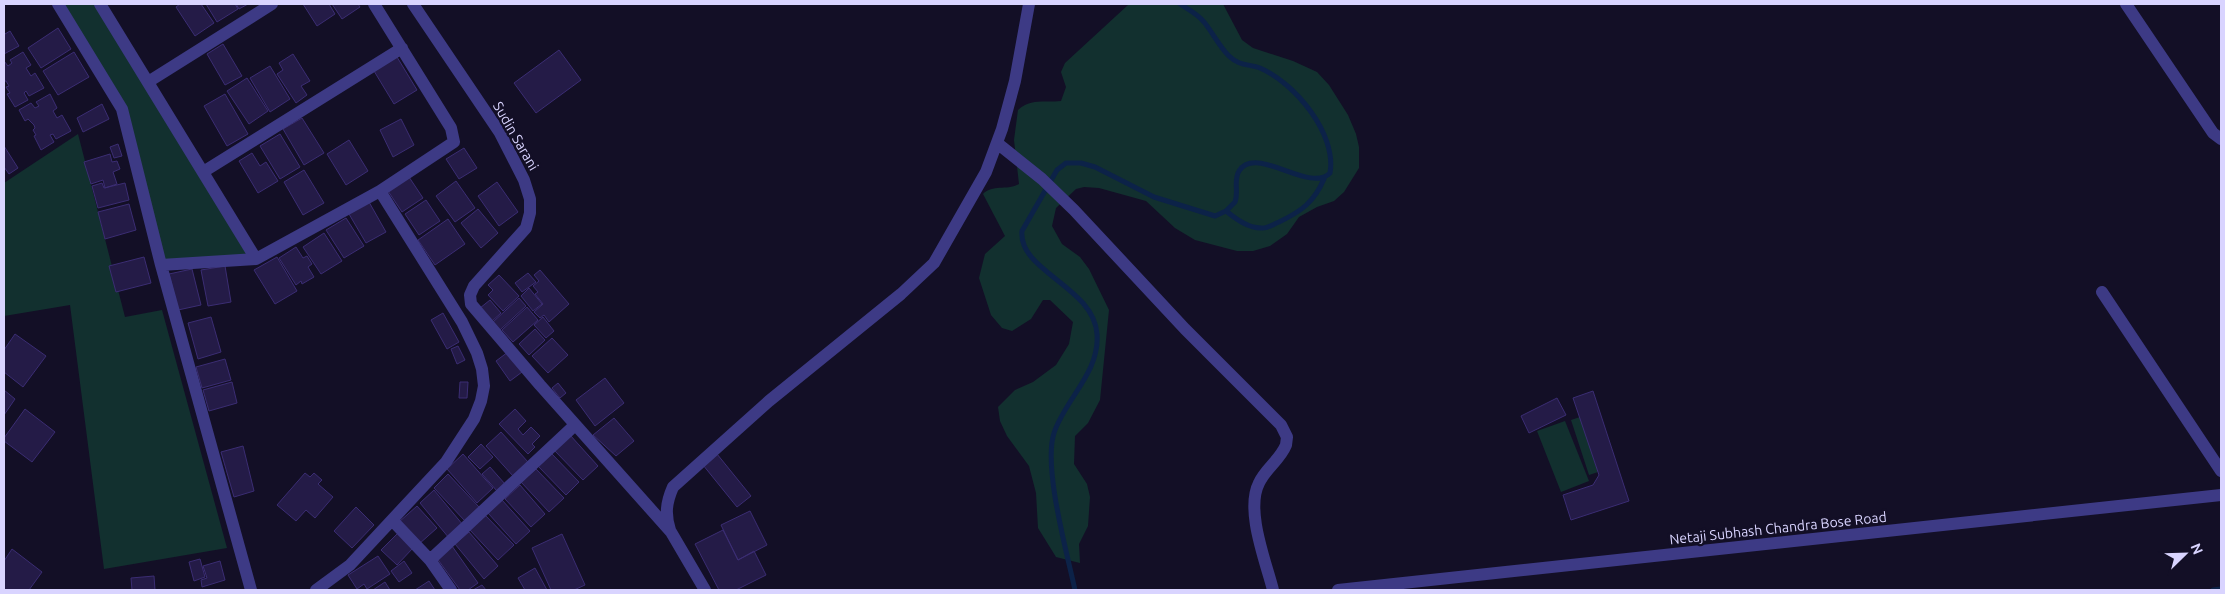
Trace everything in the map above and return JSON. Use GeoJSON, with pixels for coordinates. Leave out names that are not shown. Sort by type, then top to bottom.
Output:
{"type":"FeatureCollection","features":[{"type":"Feature","properties":{"kind":"street"},"geometry":{"type":"LineString","coordinates":[[58,4],[122,109],[161,264],[251,590]]}},
{"type":"Feature","properties":{"kind":"street"},"geometry":{"type":"LineString","coordinates":[[100,4],[256,259]]}},
{"type":"Feature","properties":{"kind":"street"},"geometry":{"type":"LineString","coordinates":[[148,82],[272,4]]}},
{"type":"Feature","properties":{"kind":"street"},"geometry":{"type":"LineString","coordinates":[[161,264],[256,259],[380,191],[454,142],[451,128],[374,4]]}},
{"type":"Feature","properties":{"kind":"street","name":"Sudin Sarani"},"geometry":{"type":"LineString","coordinates":[[413,4],[504,140],[524,180],[530,198],[530,213],[526,228],[472,290],[470,300],[475,311],[575,425]]}},
{"type":"Feature","properties":{"kind":"street"},"geometry":{"type":"LineString","coordinates":[[649,508],[770,401],[901,294],[934,263],[986,172],[997,143],[1015,82],[1029,4]]}},
{"type":"Feature","properties":{"kind":"street"},"geometry":{"type":"LineString","coordinates":[[2126,4],[2212,133],[2221,139]]}},
{"type":"Feature","properties":{"kind":"street"},"geometry":{"type":"LineString","coordinates":[[203,172],[402,48]]}},
{"type":"Feature","properties":{"kind":"street"},"geometry":{"type":"LineString","coordinates":[[997,143],[1042,179],[1185,329],[1281,425],[1287,437],[1286,445],[1258,483],[1255,505],[1256,525],[1273,590]]}},
{"type":"Feature","properties":{"kind":"street"},"geometry":{"type":"LineString","coordinates":[[316,590],[350,565],[446,462],[466,434],[481,401],[484,386],[477,352],[462,322],[380,191]]}},
{"type":"Feature","properties":{"kind":"street"},"geometry":{"type":"LineString","coordinates":[[2102,292],[2221,471]]}},
{"type":"Feature","properties":{"kind":"street"},"geometry":{"type":"LineString","coordinates":[[430,560],[575,425],[671,532]]}},
{"type":"Feature","properties":{"kind":"street"},"geometry":{"type":"LineString","coordinates":[[673,487],[667,501],[666,517],[671,532],[705,590]]}},
{"type":"Feature","properties":{"kind":"street","name":"Netaji Subhash Chandra Bose Road"},"geometry":{"type":"LineString","coordinates":[[1338,590],[1578,562],[2221,495]]}},
{"type":"Feature","properties":{"kind":"street"},"geometry":{"type":"LineString","coordinates":[[392,520],[430,560],[451,590]]}},
{"type":"Feature","properties":{"kind":"green space"},"geometry":{"type":"Polygon","coordinates":[[[59,4],[101,4],[256,259],[161,265],[122,109],[59,4]]]}},
{"type":"Feature","properties":{"kind":"green space"},"geometry":{"type":"Polygon","coordinates":[[[1223,4],[1242,40],[1253,48],[1293,61],[1317,72],[1329,85],[1348,115],[1359,147],[1359,168],[1344,192],[1334,201],[1317,207],[1299,217],[1287,234],[1270,246],[1253,251],[1237,251],[1195,240],[1175,228],[1146,201],[1099,188],[1084,187],[1076,189],[1056,208],[1052,226],[1062,244],[1080,257],[1089,269],[1109,310],[1100,400],[1088,423],[1075,436],[1074,464],[1087,484],[1090,497],[1088,526],[1079,544],[1080,563],[1056,557],[1038,528],[1036,493],[1029,466],[1007,436],[1000,421],[998,407],[1015,390],[1033,382],[1056,365],[1069,344],[1073,322],[1050,300],[1043,300],[1031,319],[1012,331],[1002,328],[991,315],[979,278],[985,254],[1005,236],[983,194],[991,189],[1019,184],[1014,140],[1018,110],[1033,102],[1061,101],[1066,87],[1061,72],[1065,63],[1128,5],[1223,4]]]}},
{"type":"Feature","properties":{"kind":"green space"},"geometry":{"type":"Polygon","coordinates":[[[78,134],[125,317],[162,310],[227,548],[104,569],[70,305],[4,316],[4,183],[78,134]]]}},
{"type":"Feature","properties":{"kind":"green space"},"geometry":{"type":"Polygon","coordinates":[[[1580,417],[1598,472],[1589,475],[1571,420],[1580,417]]]}},
{"type":"Feature","properties":{"kind":"green space"},"geometry":{"type":"Polygon","coordinates":[[[1565,421],[1589,481],[1561,492],[1537,431],[1565,421]]]}},
{"type":"Feature","properties":{"kind":"building"},"geometry":{"type":"Polygon","coordinates":[[[180,4],[201,4],[214,23],[195,36],[176,7],[180,4]]]}},
{"type":"Feature","properties":{"kind":"building"},"geometry":{"type":"Polygon","coordinates":[[[206,4],[235,4],[238,9],[217,22],[206,4]]]}},
{"type":"Feature","properties":{"kind":"building"},"geometry":{"type":"Polygon","coordinates":[[[236,4],[248,4],[239,9],[236,4]]]}},
{"type":"Feature","properties":{"kind":"building"},"geometry":{"type":"Polygon","coordinates":[[[303,4],[329,4],[335,14],[317,26],[303,4]]]}},
{"type":"Feature","properties":{"kind":"building"},"geometry":{"type":"Polygon","coordinates":[[[332,4],[358,4],[360,7],[342,19],[332,4]]]}},
{"type":"Feature","properties":{"kind":"building"},"geometry":{"type":"Polygon","coordinates":[[[58,28],[71,49],[41,68],[28,48],[58,28]]]}},
{"type":"Feature","properties":{"kind":"building"},"geometry":{"type":"Polygon","coordinates":[[[4,31],[5,34],[10,31],[19,46],[4,54],[4,31]]]}},
{"type":"Feature","properties":{"kind":"building"},"geometry":{"type":"Polygon","coordinates":[[[223,44],[242,76],[225,85],[207,54],[223,44]]]}},
{"type":"Feature","properties":{"kind":"building"},"geometry":{"type":"Polygon","coordinates":[[[559,50],[581,80],[536,113],[514,83],[559,50]]]}},
{"type":"Feature","properties":{"kind":"building"},"geometry":{"type":"Polygon","coordinates":[[[23,52],[31,65],[26,68],[31,76],[35,73],[44,88],[29,96],[26,91],[24,93],[28,100],[15,107],[7,94],[10,93],[6,87],[9,86],[4,81],[4,61],[8,66],[12,63],[10,60],[23,52]]]}},
{"type":"Feature","properties":{"kind":"building"},"geometry":{"type":"Polygon","coordinates":[[[74,52],[89,77],[58,95],[43,71],[74,52]]]}},
{"type":"Feature","properties":{"kind":"building"},"geometry":{"type":"Polygon","coordinates":[[[293,54],[310,81],[301,86],[307,95],[296,103],[277,74],[283,70],[279,63],[293,54]]]}},
{"type":"Feature","properties":{"kind":"building"},"geometry":{"type":"Polygon","coordinates":[[[397,57],[417,90],[394,104],[374,71],[397,57]]]}},
{"type":"Feature","properties":{"kind":"building"},"geometry":{"type":"Polygon","coordinates":[[[270,66],[290,99],[270,112],[250,78],[270,66]]]}},
{"type":"Feature","properties":{"kind":"building"},"geometry":{"type":"Polygon","coordinates":[[[247,78],[268,111],[249,124],[227,91],[247,78]]]}},
{"type":"Feature","properties":{"kind":"building"},"geometry":{"type":"Polygon","coordinates":[[[50,94],[57,108],[53,111],[57,118],[62,115],[71,131],[56,139],[53,134],[50,135],[54,142],[41,150],[34,136],[36,135],[33,130],[35,128],[34,125],[28,119],[25,121],[19,110],[31,103],[35,108],[39,106],[36,102],[50,94]]]}},
{"type":"Feature","properties":{"kind":"building"},"geometry":{"type":"Polygon","coordinates":[[[225,94],[248,134],[227,146],[204,106],[225,94]]]}},
{"type":"Feature","properties":{"kind":"building"},"geometry":{"type":"Polygon","coordinates":[[[102,104],[109,119],[83,132],[77,118],[102,104]]]}},
{"type":"Feature","properties":{"kind":"building"},"geometry":{"type":"Polygon","coordinates":[[[302,118],[324,153],[304,165],[283,129],[302,118]]]}},
{"type":"Feature","properties":{"kind":"building"},"geometry":{"type":"Polygon","coordinates":[[[401,119],[414,145],[393,157],[380,130],[401,119]]]}},
{"type":"Feature","properties":{"kind":"building"},"geometry":{"type":"Polygon","coordinates":[[[280,134],[300,167],[280,179],[260,146],[280,134]]]}},
{"type":"Feature","properties":{"kind":"building"},"geometry":{"type":"Polygon","coordinates":[[[349,140],[368,171],[346,185],[327,154],[349,140]]]}},
{"type":"Feature","properties":{"kind":"building"},"geometry":{"type":"Polygon","coordinates":[[[118,144],[122,156],[114,158],[110,147],[118,144]]]}},
{"type":"Feature","properties":{"kind":"building"},"geometry":{"type":"Polygon","coordinates":[[[4,146],[18,168],[9,174],[4,167],[4,146]]]}},
{"type":"Feature","properties":{"kind":"building"},"geometry":{"type":"Polygon","coordinates":[[[464,148],[477,168],[459,179],[446,159],[464,148]]]}},
{"type":"Feature","properties":{"kind":"building"},"geometry":{"type":"Polygon","coordinates":[[[252,153],[260,166],[266,162],[278,181],[258,193],[239,161],[252,153]]]}},
{"type":"Feature","properties":{"kind":"building"},"geometry":{"type":"Polygon","coordinates":[[[110,154],[112,162],[117,161],[120,169],[113,172],[117,184],[105,188],[103,180],[91,184],[84,162],[110,154]]]}},
{"type":"Feature","properties":{"kind":"building"},"geometry":{"type":"Polygon","coordinates":[[[304,170],[324,203],[303,215],[284,182],[304,170]]]}},
{"type":"Feature","properties":{"kind":"building"},"geometry":{"type":"Polygon","coordinates":[[[409,177],[423,198],[402,212],[388,191],[409,177]]]}},
{"type":"Feature","properties":{"kind":"building"},"geometry":{"type":"Polygon","coordinates":[[[456,181],[475,208],[455,222],[436,196],[456,181]]]}},
{"type":"Feature","properties":{"kind":"building"},"geometry":{"type":"Polygon","coordinates":[[[497,182],[518,212],[499,226],[478,196],[497,182]]]}},
{"type":"Feature","properties":{"kind":"building"},"geometry":{"type":"Polygon","coordinates":[[[102,183],[104,188],[125,183],[129,200],[98,208],[92,186],[102,183]]]}},
{"type":"Feature","properties":{"kind":"building"},"geometry":{"type":"Polygon","coordinates":[[[426,200],[440,221],[419,235],[405,214],[426,200]]]}},
{"type":"Feature","properties":{"kind":"building"},"geometry":{"type":"Polygon","coordinates":[[[369,202],[386,232],[366,243],[349,214],[369,202]]]}},
{"type":"Feature","properties":{"kind":"building"},"geometry":{"type":"Polygon","coordinates":[[[129,204],[136,230],[105,239],[98,212],[129,204]]]}},
{"type":"Feature","properties":{"kind":"building"},"geometry":{"type":"Polygon","coordinates":[[[478,209],[498,233],[481,248],[461,223],[478,209]]]}},
{"type":"Feature","properties":{"kind":"building"},"geometry":{"type":"Polygon","coordinates":[[[346,218],[364,246],[344,258],[326,230],[346,218]]]}},
{"type":"Feature","properties":{"kind":"building"},"geometry":{"type":"Polygon","coordinates":[[[448,219],[465,244],[435,265],[418,240],[448,219]]]}},
{"type":"Feature","properties":{"kind":"building"},"geometry":{"type":"Polygon","coordinates":[[[324,233],[342,261],[321,274],[303,247],[324,233]]]}},
{"type":"Feature","properties":{"kind":"building"},"geometry":{"type":"Polygon","coordinates":[[[296,247],[303,258],[307,256],[312,264],[308,267],[314,277],[302,284],[301,281],[296,285],[279,258],[296,247]]]}},
{"type":"Feature","properties":{"kind":"building"},"geometry":{"type":"Polygon","coordinates":[[[144,257],[151,283],[116,292],[109,266],[144,257]]]}},
{"type":"Feature","properties":{"kind":"building"},"geometry":{"type":"Polygon","coordinates":[[[277,257],[297,291],[275,304],[254,270],[277,257]]]}},
{"type":"Feature","properties":{"kind":"building"},"geometry":{"type":"Polygon","coordinates":[[[225,266],[231,302],[208,306],[201,270],[225,266]]]}},
{"type":"Feature","properties":{"kind":"building"},"geometry":{"type":"Polygon","coordinates":[[[192,269],[201,305],[178,310],[169,274],[192,269]]]}},
{"type":"Feature","properties":{"kind":"building"},"geometry":{"type":"Polygon","coordinates":[[[540,270],[569,304],[549,322],[544,315],[540,318],[534,312],[543,304],[535,294],[538,292],[533,286],[539,281],[534,275],[540,270]]]}},
{"type":"Feature","properties":{"kind":"building"},"geometry":{"type":"Polygon","coordinates":[[[528,273],[536,282],[522,292],[515,283],[528,273]]]}},
{"type":"Feature","properties":{"kind":"building"},"geometry":{"type":"Polygon","coordinates":[[[499,275],[519,296],[503,311],[488,295],[493,290],[488,285],[499,275]]]}},
{"type":"Feature","properties":{"kind":"building"},"geometry":{"type":"Polygon","coordinates":[[[529,288],[542,304],[533,311],[521,296],[529,288]]]}},
{"type":"Feature","properties":{"kind":"building"},"geometry":{"type":"Polygon","coordinates":[[[519,298],[526,306],[500,330],[493,322],[519,298]]]}},
{"type":"Feature","properties":{"kind":"building"},"geometry":{"type":"Polygon","coordinates":[[[490,300],[501,313],[491,322],[480,308],[490,300]]]}},
{"type":"Feature","properties":{"kind":"building"},"geometry":{"type":"Polygon","coordinates":[[[527,307],[538,320],[513,342],[502,330],[527,307]]]}},
{"type":"Feature","properties":{"kind":"building"},"geometry":{"type":"Polygon","coordinates":[[[443,313],[459,342],[447,349],[431,320],[443,313]]]}},
{"type":"Feature","properties":{"kind":"building"},"geometry":{"type":"Polygon","coordinates":[[[211,317],[221,352],[198,359],[188,323],[211,317]]]}},
{"type":"Feature","properties":{"kind":"building"},"geometry":{"type":"Polygon","coordinates":[[[543,317],[554,331],[546,338],[534,325],[543,317]]]}},
{"type":"Feature","properties":{"kind":"building"},"geometry":{"type":"Polygon","coordinates":[[[535,329],[545,340],[529,355],[519,344],[535,329]]]}},
{"type":"Feature","properties":{"kind":"building"},"geometry":{"type":"Polygon","coordinates":[[[15,334],[46,356],[23,387],[4,372],[4,350],[15,334]]]}},
{"type":"Feature","properties":{"kind":"building"},"geometry":{"type":"Polygon","coordinates":[[[552,338],[568,355],[548,373],[532,356],[552,338]]]}},
{"type":"Feature","properties":{"kind":"building"},"geometry":{"type":"Polygon","coordinates":[[[458,346],[465,360],[457,364],[451,349],[458,346]]]}},
{"type":"Feature","properties":{"kind":"building"},"geometry":{"type":"Polygon","coordinates":[[[508,352],[522,372],[510,381],[496,361],[508,352]]]}},
{"type":"Feature","properties":{"kind":"building"},"geometry":{"type":"Polygon","coordinates":[[[225,359],[231,380],[202,388],[196,367],[225,359]]]}},
{"type":"Feature","properties":{"kind":"building"},"geometry":{"type":"Polygon","coordinates":[[[605,378],[624,403],[595,426],[576,400],[605,378]]]}},
{"type":"Feature","properties":{"kind":"building"},"geometry":{"type":"Polygon","coordinates":[[[232,382],[237,403],[209,411],[203,390],[232,382]]]}},
{"type":"Feature","properties":{"kind":"building"},"geometry":{"type":"Polygon","coordinates":[[[460,382],[468,382],[467,398],[459,398],[460,382]]]}},
{"type":"Feature","properties":{"kind":"building"},"geometry":{"type":"Polygon","coordinates":[[[558,383],[566,393],[560,398],[552,388],[558,383]]]}},
{"type":"Feature","properties":{"kind":"building"},"geometry":{"type":"Polygon","coordinates":[[[4,390],[15,399],[4,415],[4,390]]]}},
{"type":"Feature","properties":{"kind":"building"},"geometry":{"type":"Polygon","coordinates":[[[1593,391],[1629,501],[1571,520],[1563,495],[1593,485],[1599,475],[1573,398],[1593,391]]]}},
{"type":"Feature","properties":{"kind":"building"},"geometry":{"type":"Polygon","coordinates":[[[1557,398],[1566,415],[1529,433],[1521,416],[1557,398]]]}},
{"type":"Feature","properties":{"kind":"building"},"geometry":{"type":"Polygon","coordinates":[[[25,409],[55,432],[32,462],[4,441],[4,438],[25,409]]]}},
{"type":"Feature","properties":{"kind":"building"},"geometry":{"type":"Polygon","coordinates":[[[515,409],[526,421],[518,429],[523,435],[531,427],[540,436],[532,444],[535,447],[528,454],[499,424],[515,409]]]}},
{"type":"Feature","properties":{"kind":"building"},"geometry":{"type":"Polygon","coordinates":[[[614,418],[634,441],[616,456],[593,435],[614,418]]]}},
{"type":"Feature","properties":{"kind":"building"},"geometry":{"type":"Polygon","coordinates":[[[501,432],[528,462],[513,476],[486,446],[501,432]]]}},
{"type":"Feature","properties":{"kind":"building"},"geometry":{"type":"Polygon","coordinates":[[[570,435],[598,466],[583,480],[554,450],[570,435]]]}},
{"type":"Feature","properties":{"kind":"building"},"geometry":{"type":"Polygon","coordinates":[[[481,444],[493,457],[480,469],[468,457],[481,444]]]}},
{"type":"Feature","properties":{"kind":"building"},"geometry":{"type":"Polygon","coordinates":[[[243,446],[254,491],[234,497],[221,452],[243,446]]]}},
{"type":"Feature","properties":{"kind":"building"},"geometry":{"type":"Polygon","coordinates":[[[551,453],[579,482],[566,495],[538,466],[551,453]]]}},
{"type":"Feature","properties":{"kind":"building"},"geometry":{"type":"Polygon","coordinates":[[[463,454],[493,488],[477,503],[447,469],[463,454]]]}},
{"type":"Feature","properties":{"kind":"building"},"geometry":{"type":"Polygon","coordinates":[[[717,454],[751,496],[737,507],[703,465],[717,454]]]}},
{"type":"Feature","properties":{"kind":"building"},"geometry":{"type":"Polygon","coordinates":[[[490,467],[505,484],[497,491],[482,474],[490,467]]]}},
{"type":"Feature","properties":{"kind":"building"},"geometry":{"type":"Polygon","coordinates":[[[536,469],[564,498],[549,512],[521,482],[536,469]]]}},
{"type":"Feature","properties":{"kind":"building"},"geometry":{"type":"Polygon","coordinates":[[[305,473],[310,477],[314,473],[322,480],[318,484],[333,497],[315,518],[306,510],[296,521],[277,505],[305,473]]]}},
{"type":"Feature","properties":{"kind":"building"},"geometry":{"type":"Polygon","coordinates":[[[448,474],[479,507],[465,521],[434,488],[448,474]]]}},
{"type":"Feature","properties":{"kind":"building"},"geometry":{"type":"Polygon","coordinates":[[[520,485],[545,514],[531,527],[505,499],[520,485]]]}},
{"type":"Feature","properties":{"kind":"building"},"geometry":{"type":"Polygon","coordinates":[[[434,490],[463,525],[449,538],[420,503],[434,490]]]}},
{"type":"Feature","properties":{"kind":"building"},"geometry":{"type":"Polygon","coordinates":[[[502,500],[530,531],[516,544],[488,513],[502,500]]]}},
{"type":"Feature","properties":{"kind":"building"},"geometry":{"type":"Polygon","coordinates":[[[417,506],[437,528],[419,544],[399,522],[417,506]]]}},
{"type":"Feature","properties":{"kind":"building"},"geometry":{"type":"Polygon","coordinates":[[[356,507],[374,525],[352,548],[334,531],[356,507]]]}},
{"type":"Feature","properties":{"kind":"building"},"geometry":{"type":"Polygon","coordinates":[[[750,511],[767,545],[738,560],[721,525],[750,511]]]}},
{"type":"Feature","properties":{"kind":"building"},"geometry":{"type":"Polygon","coordinates":[[[485,515],[514,545],[498,560],[470,530],[485,515]]]}},
{"type":"Feature","properties":{"kind":"building"},"geometry":{"type":"Polygon","coordinates":[[[723,530],[738,560],[754,551],[766,575],[736,590],[719,590],[695,544],[723,530]]]}},
{"type":"Feature","properties":{"kind":"building"},"geometry":{"type":"Polygon","coordinates":[[[469,532],[498,566],[484,579],[455,544],[469,532]]]}},
{"type":"Feature","properties":{"kind":"building"},"geometry":{"type":"Polygon","coordinates":[[[398,533],[413,548],[397,565],[381,550],[398,533]]]}},
{"type":"Feature","properties":{"kind":"building"},"geometry":{"type":"Polygon","coordinates":[[[562,534],[585,585],[574,590],[551,590],[532,548],[562,534]]]}},
{"type":"Feature","properties":{"kind":"building"},"geometry":{"type":"Polygon","coordinates":[[[452,546],[478,583],[468,590],[460,590],[436,557],[452,546]]]}},
{"type":"Feature","properties":{"kind":"building"},"geometry":{"type":"Polygon","coordinates":[[[12,549],[42,572],[29,590],[4,590],[4,561],[12,549]]]}},
{"type":"Feature","properties":{"kind":"building"},"geometry":{"type":"Polygon","coordinates":[[[378,556],[390,574],[367,589],[364,584],[357,589],[348,575],[378,556]]]}},
{"type":"Feature","properties":{"kind":"building"},"geometry":{"type":"Polygon","coordinates":[[[200,559],[205,577],[194,581],[189,562],[200,559]]]}},
{"type":"Feature","properties":{"kind":"building"},"geometry":{"type":"Polygon","coordinates":[[[220,561],[225,580],[202,587],[201,580],[207,578],[203,566],[220,561]]]}},
{"type":"Feature","properties":{"kind":"building"},"geometry":{"type":"Polygon","coordinates":[[[404,561],[412,573],[399,582],[391,571],[404,561]]]}},
{"type":"Feature","properties":{"kind":"building"},"geometry":{"type":"Polygon","coordinates":[[[535,568],[547,590],[525,590],[518,578],[535,568]]]}},
{"type":"Feature","properties":{"kind":"building"},"geometry":{"type":"Polygon","coordinates":[[[154,576],[155,590],[132,590],[131,578],[154,576]]]}},
{"type":"Feature","properties":{"kind":"building"},"geometry":{"type":"Polygon","coordinates":[[[429,581],[435,590],[415,590],[429,581]]]}},
{"type":"Feature","properties":{"kind":"building"},"geometry":{"type":"Polygon","coordinates":[[[385,582],[390,590],[373,590],[385,582]]]}},
{"type":"Feature","properties":{"kind":"building"},"geometry":{"type":"Polygon","coordinates":[[[482,585],[486,590],[473,590],[482,585]]]}},
{"type":"Feature","properties":{"kind":"waterway"},"geometry":{"type":"LineString","coordinates":[[1075,590],[1057,510],[1051,448],[1059,421],[1088,373],[1093,361],[1097,334],[1093,318],[1083,304],[1032,257],[1024,245],[1022,231],[1057,170],[1066,163],[1081,163],[1095,167],[1154,197],[1215,216],[1226,211],[1235,202],[1237,175],[1247,164],[1270,165],[1310,178],[1321,178],[1330,173],[1327,142],[1311,112],[1299,98],[1287,85],[1273,75],[1260,68],[1240,63],[1229,56],[1202,19],[1180,4]]}},
{"type":"Feature","properties":{"kind":"waterway"},"geometry":{"type":"LineString","coordinates":[[1226,211],[1247,225],[1256,228],[1268,227],[1294,214],[1306,205],[1316,194],[1324,179]]}},
{"type":"Feature","properties":{"kind":"waterway"},"geometry":{"type":"LineString","coordinates":[[2213,590],[2221,589]]}}]}
